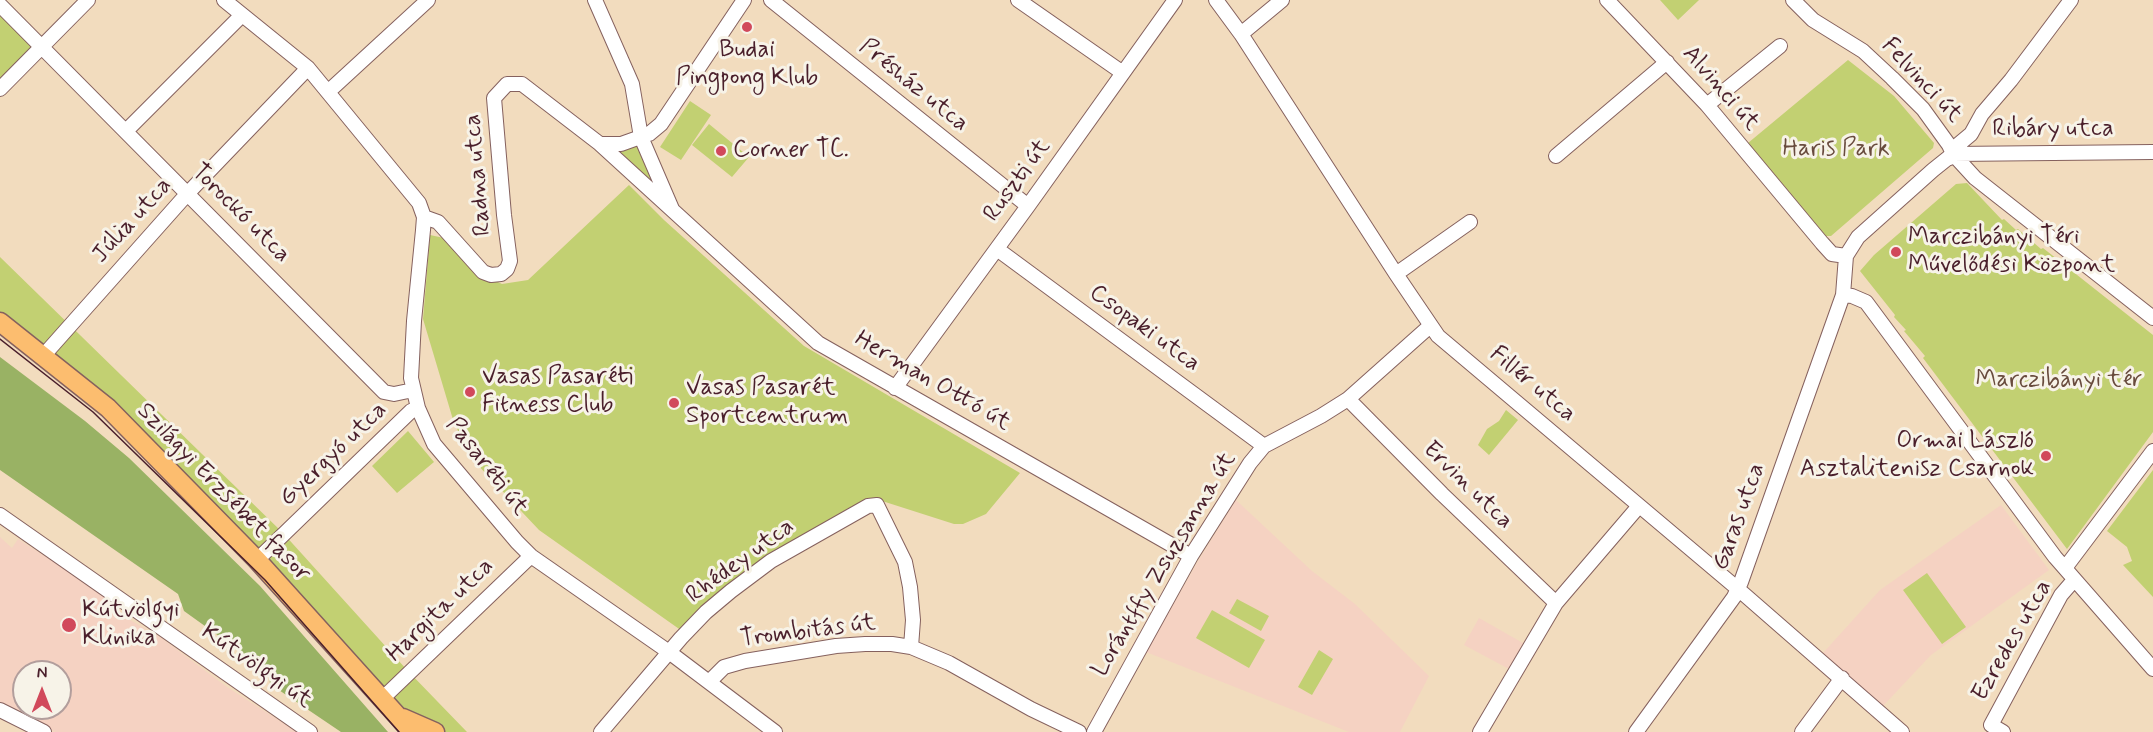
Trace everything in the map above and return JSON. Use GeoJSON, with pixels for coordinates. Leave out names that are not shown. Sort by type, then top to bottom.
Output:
{"type":"FeatureCollection","features":[{"type":"Feature","properties":{"kind":"main road","name":"Szilágyi Erzsébet fasor"},"geometry":{"type":"LineString","coordinates":[[0,322],[108,408],[257,560],[412,732]]}},
{"type":"Feature","properties":{"kind":"main road","name":"Szilágyi Erzsébet fasor"},"geometry":{"type":"LineString","coordinates":[[396,714],[435,732]]}},
{"type":"Feature","properties":{"kind":"street"},"geometry":{"type":"LineString","coordinates":[[0,89],[88,0]]}},
{"type":"Feature","properties":{"kind":"street"},"geometry":{"type":"LineString","coordinates":[[224,0],[308,68],[415,197],[424,224]]}},
{"type":"Feature","properties":{"kind":"street"},"geometry":{"type":"LineString","coordinates":[[328,91],[428,0]]}},
{"type":"Feature","properties":{"kind":"street","name":"Herman Ottó út"},"geometry":{"type":"LineString","coordinates":[[595,0],[632,84],[640,137],[674,214]]}},
{"type":"Feature","properties":{"kind":"street"},"geometry":{"type":"LineString","coordinates":[[600,144],[621,144],[649,134],[661,124],[744,0]]}},
{"type":"Feature","properties":{"kind":"street","name":"Présház utca"},"geometry":{"type":"LineString","coordinates":[[771,0],[1028,206]]}},
{"type":"Feature","properties":{"kind":"street"},"geometry":{"type":"LineString","coordinates":[[1018,0],[1123,73]]}},
{"type":"Feature","properties":{"kind":"street","name":"Ruszti út"},"geometry":{"type":"LineString","coordinates":[[895,388],[998,249],[1175,0]]}},
{"type":"Feature","properties":{"kind":"street","name":"Fillér utca"},"geometry":{"type":"LineString","coordinates":[[1216,0],[1241,34],[1438,336],[1738,589],[1902,732]]}},
{"type":"Feature","properties":{"kind":"street"},"geometry":{"type":"LineString","coordinates":[[1241,34],[1282,0]]}},
{"type":"Feature","properties":{"kind":"street","name":"Alvinci út"},"geometry":{"type":"LineString","coordinates":[[1607,0],[1707,105],[1832,254],[1846,256]]}},
{"type":"Feature","properties":{"kind":"street","name":"Felvinci út"},"geometry":{"type":"LineString","coordinates":[[1793,0],[1813,20],[1863,51],[1892,78],[1923,109],[1953,154]]}},
{"type":"Feature","properties":{"kind":"street"},"geometry":{"type":"LineString","coordinates":[[2071,0],[2011,80],[1982,114],[1971,134],[1959,144],[1938,176],[1846,256],[1843,295],[1866,302],[2074,580],[2153,669]]}},
{"type":"Feature","properties":{"kind":"street","name":"Torockó utca"},"geometry":{"type":"LineString","coordinates":[[0,5],[384,392],[394,394],[413,390]]}},
{"type":"Feature","properties":{"kind":"street"},"geometry":{"type":"LineString","coordinates":[[126,131],[242,15]]}},
{"type":"Feature","properties":{"kind":"street"},"geometry":{"type":"LineString","coordinates":[[1707,105],[1779,46]]}},
{"type":"Feature","properties":{"kind":"street"},"geometry":{"type":"LineString","coordinates":[[1556,156],[1667,62]]}},
{"type":"Feature","properties":{"kind":"street","name":"Júlia utca"},"geometry":{"type":"LineString","coordinates":[[44,355],[188,193],[308,68]]}},
{"type":"Feature","properties":{"kind":"street","name":"Radna utca"},"geometry":{"type":"LineString","coordinates":[[424,224],[438,222],[483,272],[491,275],[501,274],[507,269],[510,261],[494,98],[507,84],[522,84],[600,144],[633,176]]}},
{"type":"Feature","properties":{"kind":"street","name":"Ribáry utca"},"geometry":{"type":"LineString","coordinates":[[1953,154],[2153,152]]}},
{"type":"Feature","properties":{"kind":"street"},"geometry":{"type":"LineString","coordinates":[[1953,154],[1975,178],[2153,318]]}},
{"type":"Feature","properties":{"kind":"street","name":"Herman Ottó út"},"geometry":{"type":"LineString","coordinates":[[633,176],[818,343],[1191,556]]}},
{"type":"Feature","properties":{"kind":"street"},"geometry":{"type":"LineString","coordinates":[[1396,274],[1470,222]]}},
{"type":"Feature","properties":{"kind":"street","name":"Pasaréti út"},"geometry":{"type":"LineString","coordinates":[[424,224],[411,355],[413,390],[428,434],[531,556],[669,652],[775,732]]}},
{"type":"Feature","properties":{"kind":"street","name":"Csopaki utca"},"geometry":{"type":"LineString","coordinates":[[998,249],[1264,446]]}},
{"type":"Feature","properties":{"kind":"street","name":"Garas utca"},"geometry":{"type":"LineString","coordinates":[[1636,732],[1738,589],[1751,559],[1843,295]]}},
{"type":"Feature","properties":{"kind":"street","name":"Lorántffy Zsuzsanna út"},"geometry":{"type":"LineString","coordinates":[[1094,732],[1191,556],[1250,463],[1264,446],[1322,416],[1348,399],[1430,326]]}},
{"type":"Feature","properties":{"kind":"street","name":"Ervin utca"},"geometry":{"type":"LineString","coordinates":[[1348,399],[1442,494],[1556,603]]}},
{"type":"Feature","properties":{"kind":"street","name":"Gyergyó utca"},"geometry":{"type":"LineString","coordinates":[[257,560],[407,415],[418,408]]}},
{"type":"Feature","properties":{"kind":"street"},"geometry":{"type":"LineString","coordinates":[[2065,568],[2153,451]]}},
{"type":"Feature","properties":{"kind":"street","name":"Rhédey utca"},"geometry":{"type":"LineString","coordinates":[[601,732],[706,612],[771,561],[868,506],[877,505],[905,562],[913,620],[911,647]]}},
{"type":"Feature","properties":{"kind":"street"},"geometry":{"type":"LineString","coordinates":[[1480,732],[1556,603],[1639,506]]}},
{"type":"Feature","properties":{"kind":"street","name":"Kútvölgyi út"},"geometry":{"type":"LineString","coordinates":[[0,515],[310,732]]}},
{"type":"Feature","properties":{"kind":"street","name":"Hargita utca"},"geometry":{"type":"LineString","coordinates":[[383,698],[531,556]]}},
{"type":"Feature","properties":{"kind":"street","name":"Ezredes utca"},"geometry":{"type":"LineString","coordinates":[[2003,732],[1990,725],[2061,596],[2074,580]]}},
{"type":"Feature","properties":{"kind":"street","name":"Trombitás út"},"geometry":{"type":"LineString","coordinates":[[709,682],[724,667],[745,660],[865,644],[911,647],[949,663],[1031,709],[1078,732]]}},
{"type":"Feature","properties":{"kind":"street"},"geometry":{"type":"LineString","coordinates":[[1802,732],[1842,678]]}},
{"type":"Feature","properties":{"kind":"street"},"geometry":{"type":"LineString","coordinates":[[0,710],[44,732]]}},
{"type":"Feature","properties":{"kind":"shaded area"},"geometry":{"type":"Polygon","coordinates":[[[1236,500],[1312,571],[1355,604],[1429,676],[1400,732],[1349,732],[1146,652],[1236,500]]]}},
{"type":"Feature","properties":{"kind":"shaded area"},"geometry":{"type":"Polygon","coordinates":[[[2001,505],[2049,570],[1931,655],[1883,706],[1823,653],[1880,590],[2001,505]]]}},
{"type":"Feature","properties":{"kind":"shaded area","name":"Kútvölgyi Klinika"},"geometry":{"type":"Polygon","coordinates":[[[0,537],[12,548],[18,539],[93,587],[106,597],[116,612],[160,637],[227,687],[297,732],[55,732],[33,720],[72,720],[72,660],[12,660],[12,709],[0,702],[0,537]]]}},
{"type":"Feature","properties":{"kind":"shaded area"},"geometry":{"type":"Polygon","coordinates":[[[1479,618],[1523,643],[1509,669],[1464,645],[1479,618]]]}},
{"type":"Feature","properties":{"kind":"green space"},"geometry":{"type":"Polygon","coordinates":[[[1660,0],[1699,0],[1678,20],[1660,0]]]}},
{"type":"Feature","properties":{"kind":"green space"},"geometry":{"type":"Polygon","coordinates":[[[0,5],[41,47],[0,89],[0,5]]]}},
{"type":"Feature","properties":{"kind":"green space","name":"Haris Park"},"geometry":{"type":"Polygon","coordinates":[[[1848,60],[1894,96],[1934,143],[1933,148],[1831,236],[1826,236],[1748,143],[1848,60]]]}},
{"type":"Feature","properties":{"kind":"green space","name":"Corner TC."},"geometry":{"type":"Polygon","coordinates":[[[690,101],[711,115],[681,160],[660,147],[690,101]]]}},
{"type":"Feature","properties":{"kind":"green space","name":"Corner TC."},"geometry":{"type":"Polygon","coordinates":[[[709,124],[749,157],[732,177],[692,145],[709,124]]]}},
{"type":"Feature","properties":{"kind":"green space"},"geometry":{"type":"Polygon","coordinates":[[[641,147],[661,196],[609,148],[641,147]]]}},
{"type":"Feature","properties":{"kind":"green space","name":"Marczibányi tér"},"geometry":{"type":"Polygon","coordinates":[[[1967,183],[2002,220],[2004,219],[2016,230],[2018,229],[2041,249],[2043,248],[2153,335],[2153,432],[2067,549],[1860,271],[1874,255],[1956,184],[1967,183]]]}},
{"type":"Feature","properties":{"kind":"green space","name":"Vasas Pasarét Sportcentrum"},"geometry":{"type":"Polygon","coordinates":[[[629,185],[664,220],[804,346],[1020,473],[986,514],[963,524],[954,524],[879,500],[801,539],[682,631],[539,530],[474,461],[454,423],[423,319],[430,235],[444,238],[481,274],[502,284],[528,280],[629,185]]]}},
{"type":"Feature","properties":{"kind":"green space"},"geometry":{"type":"Polygon","coordinates":[[[0,257],[283,533],[407,670],[467,732],[421,732],[267,562],[0,317],[0,257]]]}},
{"type":"Feature","properties":{"kind":"green space"},"geometry":{"type":"Polygon","coordinates":[[[0,357],[85,421],[129,458],[260,586],[388,732],[341,732],[270,684],[269,672],[184,611],[178,594],[0,470],[0,357]]]}},
{"type":"Feature","properties":{"kind":"green space"},"geometry":{"type":"Polygon","coordinates":[[[1506,410],[1518,420],[1489,455],[1478,445],[1487,429],[1499,421],[1506,410]]]}},
{"type":"Feature","properties":{"kind":"green space"},"geometry":{"type":"Polygon","coordinates":[[[408,431],[434,462],[397,493],[372,466],[408,431]]]}},
{"type":"Feature","properties":{"kind":"green space"},"geometry":{"type":"Polygon","coordinates":[[[2153,470],[2153,597],[2123,565],[2132,561],[2127,547],[2107,531],[2153,470]]]}},
{"type":"Feature","properties":{"kind":"green space"},"geometry":{"type":"Polygon","coordinates":[[[1927,573],[1966,627],[1942,644],[1903,590],[1927,573]]]}},
{"type":"Feature","properties":{"kind":"green space"},"geometry":{"type":"Polygon","coordinates":[[[1237,599],[1269,616],[1261,631],[1229,613],[1237,599]]]}},
{"type":"Feature","properties":{"kind":"green space"},"geometry":{"type":"Polygon","coordinates":[[[1212,610],[1265,640],[1249,668],[1196,638],[1212,610]]]}},
{"type":"Feature","properties":{"kind":"green space"},"geometry":{"type":"Polygon","coordinates":[[[1319,650],[1333,659],[1312,695],[1298,687],[1319,650]]]}},
{"type":"Feature","properties":{"kind":"tram line"},"geometry":{"type":"LineString","coordinates":[[0,339],[93,412],[265,580],[399,732]]}},
{"type":"Feature","properties":{"kind":"place","name":"Budai Pingpong Klub"},"geometry":{"type":"Point","coordinates":[747,27]}},
{"type":"Feature","properties":{"kind":"place","name":"Corner TC."},"geometry":{"type":"Point","coordinates":[721,151]}},
{"type":"Feature","properties":{"kind":"place","name":"Marczibányi Téri Művelődési Központ"},"geometry":{"type":"Point","coordinates":[1896,252]}},
{"type":"Feature","properties":{"kind":"place","name":"Vasas Pasaréti Fitness Club"},"geometry":{"type":"Point","coordinates":[470,392]}},
{"type":"Feature","properties":{"kind":"place","name":"Vasas Pasarét Sportcentrum"},"geometry":{"type":"Point","coordinates":[674,403]}},
{"type":"Feature","properties":{"kind":"place","name":"Ormai László Asztalitenisz Csarnok"},"geometry":{"type":"Point","coordinates":[2046,456]}},
{"type":"Feature","properties":{"kind":"place","name":"Kútvölgyi Klinika"},"geometry":{"type":"Point","coordinates":[69,625]}}]}
